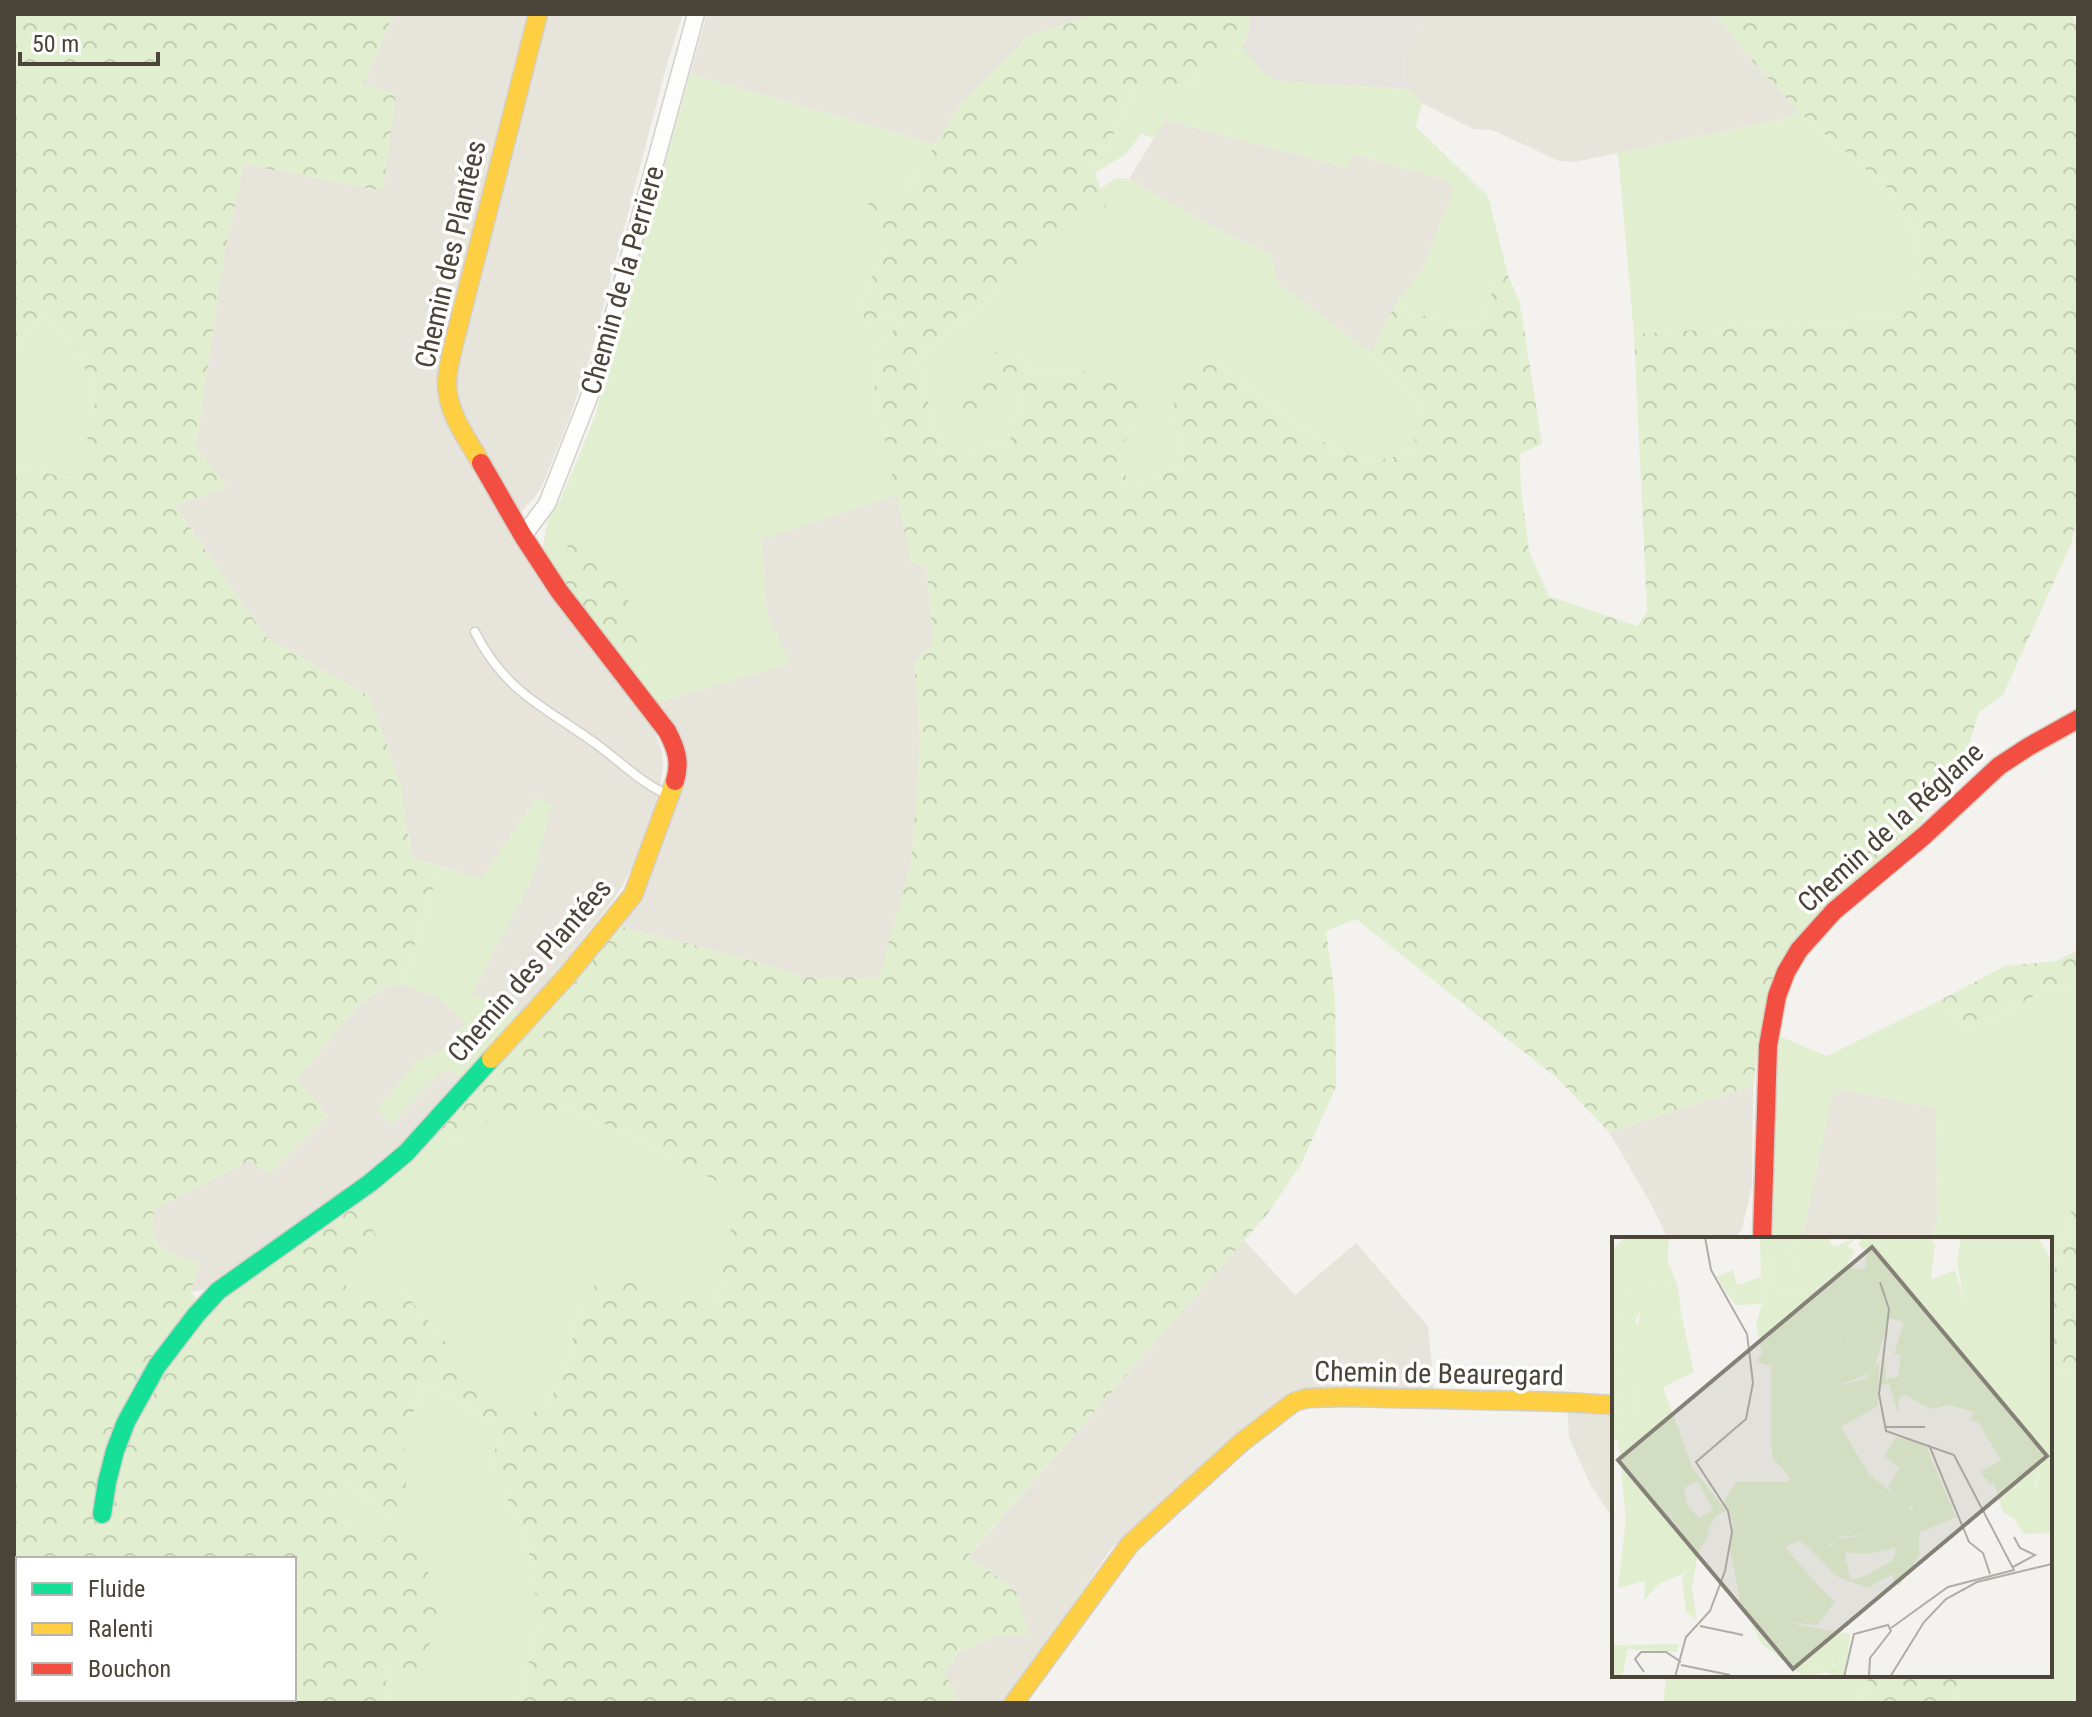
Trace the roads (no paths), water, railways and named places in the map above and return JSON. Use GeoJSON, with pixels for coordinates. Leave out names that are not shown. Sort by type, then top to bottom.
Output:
{"type":"FeatureCollection","features":[{"type":"Feature","properties":{"kind":"street","name":"Chemin des Plantées"},"geometry":{"type":"LineString","coordinates":[[102,1514],[104,1488],[115,1450],[139,1395],[167,1349],[218,1291],[370,1183],[406,1153],[565,978],[633,895],[677,774],[675,746],[667,731],[559,591],[523,536],[455,418],[448,400],[447,380],[474,258],[538,14]]}},
{"type":"Feature","properties":{"kind":"street","name":"Chemin de la Perriere"},"geometry":{"type":"LineString","coordinates":[[523,536],[547,504],[595,382],[696,14]]}},
{"type":"Feature","properties":{"kind":"street","name":"Chemin de la Réglane"},"geometry":{"type":"LineString","coordinates":[[1762,1237],[1765,1055],[1778,993],[1798,950],[1836,909],[1917,843],[2000,766],[2078,719]]}},
{"type":"Feature","properties":{"kind":"street","name":"Chemin de Beauregard"},"geometry":{"type":"LineString","coordinates":[[1014,1703],[1130,1544],[1242,1442],[1294,1402],[1308,1398],[1345,1397],[1612,1405]]}},
{"type":"Feature","properties":{"kind":"lane"},"geometry":{"type":"LineString","coordinates":[[475,632],[487,655],[517,690],[594,742],[653,788],[669,796]]}}]}
